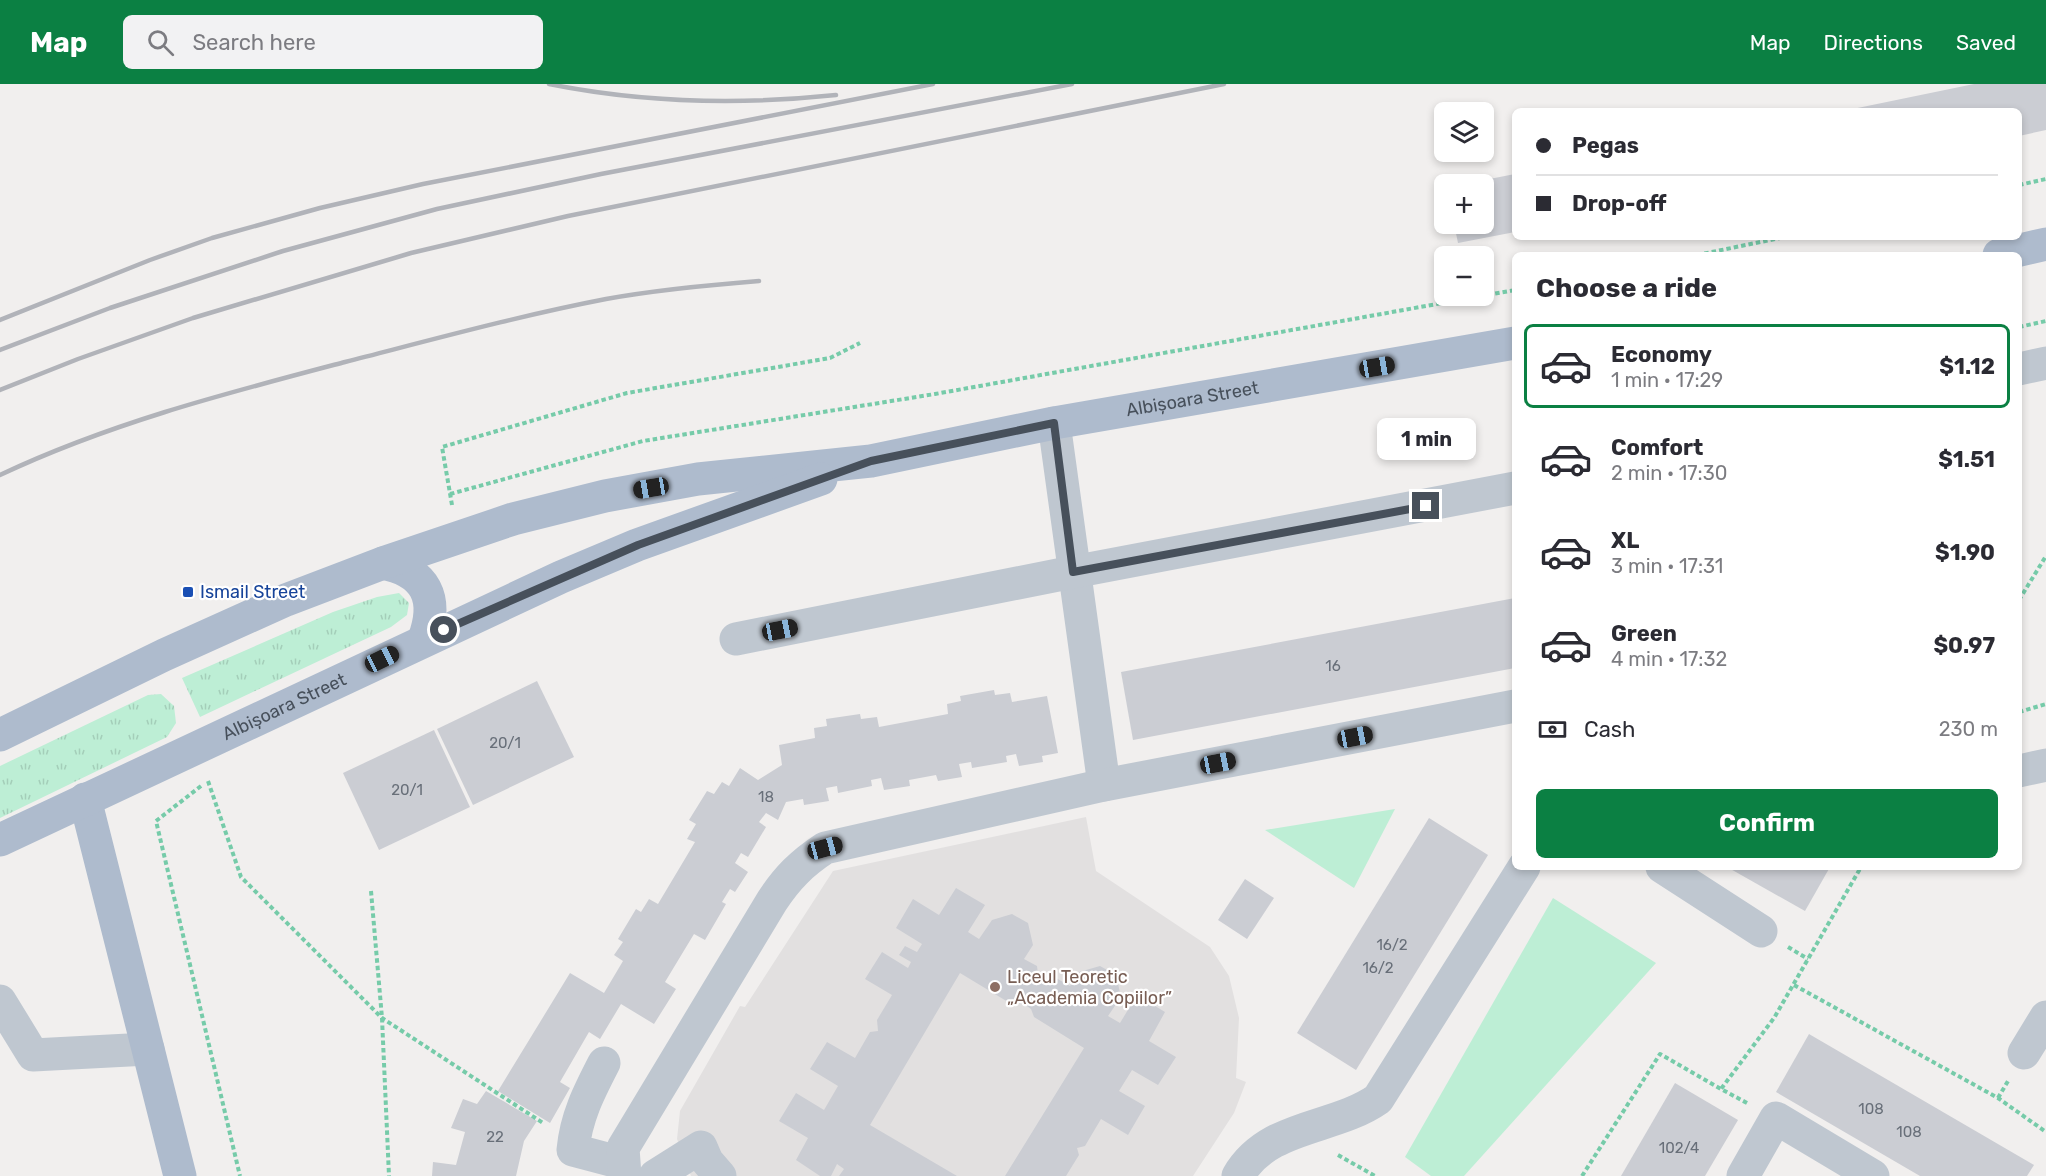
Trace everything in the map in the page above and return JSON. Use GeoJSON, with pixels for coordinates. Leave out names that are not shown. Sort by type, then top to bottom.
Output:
{"type":"FeatureCollection","features":[{"type":"Feature","properties":{"kind":"main road"},"geometry":{"type":"LineString","coordinates":[[2013,252],[2046,244]]}},
{"type":"Feature","properties":{"kind":"main road","name":"Albișoara Street"},"geometry":{"type":"LineString","coordinates":[[0,735],[206,635],[383,562],[513,519],[604,496],[698,479],[871,461],[1054,423],[1512,344]]}},
{"type":"Feature","properties":{"kind":"main road","name":"Albișoara Street"},"geometry":{"type":"LineString","coordinates":[[0,840],[424,639],[638,545],[871,461]]}},
{"type":"Feature","properties":{"kind":"main road"},"geometry":{"type":"LineString","coordinates":[[383,562],[404,567],[420,580],[430,598],[432,619],[424,639]]}},
{"type":"Feature","properties":{"kind":"main road"},"geometry":{"type":"LineString","coordinates":[[85,799],[180,1176]]}},
{"type":"Feature","properties":{"kind":"lane"},"geometry":{"type":"LineString","coordinates":[[2022,368],[2046,363]]}},
{"type":"Feature","properties":{"kind":"lane"},"geometry":{"type":"LineString","coordinates":[[1054,423],[1104,785]]}},
{"type":"Feature","properties":{"kind":"lane"},"geometry":{"type":"LineString","coordinates":[[735,639],[1073,572],[1509,499]]}},
{"type":"Feature","properties":{"kind":"lane"},"geometry":{"type":"LineString","coordinates":[[604,1063],[580,1108],[575,1125],[573,1150],[624,1170],[623,1148],[772,901],[786,879],[803,862],[825,848],[1104,785],[1512,707]]}},
{"type":"Feature","properties":{"kind":"lane"},"geometry":{"type":"LineString","coordinates":[[2022,770],[2046,765]]}},
{"type":"Feature","properties":{"kind":"lane"},"geometry":{"type":"LineString","coordinates":[[1238,1176],[1258,1152],[1277,1140],[1296,1131],[1363,1109],[1378,1099],[1522,870]]}},
{"type":"Feature","properties":{"kind":"lane"},"geometry":{"type":"LineString","coordinates":[[1667,870],[1761,931]]}},
{"type":"Feature","properties":{"kind":"lane"},"geometry":{"type":"LineString","coordinates":[[0,1001],[33,1055],[148,1049]]}},
{"type":"Feature","properties":{"kind":"lane"},"geometry":{"type":"LineString","coordinates":[[2024,1053],[2046,1017]]}},
{"type":"Feature","properties":{"kind":"lane"},"geometry":{"type":"LineString","coordinates":[[1743,1176],[1776,1118],[1873,1176]]}},
{"type":"Feature","properties":{"kind":"lane"},"geometry":{"type":"LineString","coordinates":[[655,1176],[701,1147],[707,1161],[720,1176]]}},
{"type":"Feature","properties":{"kind":"path"},"geometry":{"type":"LineString","coordinates":[[2022,184],[2046,179]]}},
{"type":"Feature","properties":{"kind":"path"},"geometry":{"type":"LineString","coordinates":[[1712,252],[1770,240]]}},
{"type":"Feature","properties":{"kind":"path"},"geometry":{"type":"LineString","coordinates":[[450,494],[644,441],[946,392],[1512,291]]}},
{"type":"Feature","properties":{"kind":"path"},"geometry":{"type":"LineString","coordinates":[[2022,326],[2046,321]]}},
{"type":"Feature","properties":{"kind":"path"},"geometry":{"type":"LineString","coordinates":[[453,510],[442,447],[581,404],[627,393],[830,358],[860,343]]}},
{"type":"Feature","properties":{"kind":"path"},"geometry":{"type":"LineString","coordinates":[[2022,595],[2046,556]]}},
{"type":"Feature","properties":{"kind":"path"},"geometry":{"type":"LineString","coordinates":[[2022,711],[2046,705]]}},
{"type":"Feature","properties":{"kind":"path"},"geometry":{"type":"LineString","coordinates":[[217,775],[156,821],[240,1176]]}},
{"type":"Feature","properties":{"kind":"path"},"geometry":{"type":"LineString","coordinates":[[208,781],[241,877],[382,1018],[540,1120],[573,1150]]}},
{"type":"Feature","properties":{"kind":"path"},"geometry":{"type":"LineString","coordinates":[[1721,1089],[1774,1018],[1860,870]]}},
{"type":"Feature","properties":{"kind":"path"},"geometry":{"type":"LineString","coordinates":[[371,891],[382,1018],[389,1176]]}},
{"type":"Feature","properties":{"kind":"path"},"geometry":{"type":"LineString","coordinates":[[1794,985],[1998,1098],[2046,1132]]}},
{"type":"Feature","properties":{"kind":"path"},"geometry":{"type":"LineString","coordinates":[[1582,1176],[1660,1054],[1776,1118]]}},
{"type":"Feature","properties":{"kind":"path"},"geometry":{"type":"LineString","coordinates":[[1368,1172],[1375,1176]]}},
{"type":"Feature","properties":{"kind":"shaded area","name":"Liceul Teoretic „Academia Copiilor”"},"geometry":{"type":"Polygon","coordinates":[[[1086,817],[1096,871],[1210,947],[1229,976],[1239,1018],[1236,1078],[1246,1082],[1234,1113],[1193,1176],[691,1176],[677,1139],[680,1111],[740,1006],[745,1007],[833,871],[1086,817]]]}},
{"type":"Feature","properties":{"kind":"green space"},"geometry":{"type":"Polygon","coordinates":[[[399,593],[409,603],[407,615],[391,627],[200,717],[182,678],[333,612],[377,597],[399,593]]]}},
{"type":"Feature","properties":{"kind":"green space"},"geometry":{"type":"Polygon","coordinates":[[[161,694],[174,706],[176,723],[167,737],[0,818],[0,766],[148,695],[161,694]]]}},
{"type":"Feature","properties":{"kind":"green space"},"geometry":{"type":"Polygon","coordinates":[[[1395,809],[1354,888],[1265,830],[1395,809]]]}},
{"type":"Feature","properties":{"kind":"green space"},"geometry":{"type":"Polygon","coordinates":[[[1553,898],[1656,963],[1464,1176],[1431,1176],[1405,1157],[1553,898]]]}},
{"type":"Feature","properties":{"kind":"building"},"geometry":{"type":"Polygon","coordinates":[[[1974,84],[2046,84],[2046,130],[2022,135],[2022,108],[1858,108],[1974,84]]]}},
{"type":"Feature","properties":{"kind":"building"},"geometry":{"type":"Polygon","coordinates":[[[1512,175],[1512,233],[1458,243],[1456,234],[1494,234],[1494,178],[1512,175]]]}},
{"type":"Feature","properties":{"kind":"building"},"geometry":{"type":"Polygon","coordinates":[[[1512,599],[1512,669],[1133,740],[1121,672],[1512,599]]]}},
{"type":"Feature","properties":{"kind":"building"},"geometry":{"type":"Polygon","coordinates":[[[537,681],[574,757],[473,805],[437,729],[537,681]]]}},
{"type":"Feature","properties":{"kind":"building"},"geometry":{"type":"Polygon","coordinates":[[[994,690],[995,695],[1010,693],[1012,702],[1047,696],[1058,753],[1042,756],[1043,762],[1019,766],[1016,754],[1006,756],[1007,762],[972,768],[971,762],[959,764],[962,777],[938,781],[936,775],[909,780],[910,786],[884,790],[881,778],[871,780],[872,786],[838,793],[837,786],[826,788],[829,801],[804,805],[803,799],[786,802],[778,820],[766,813],[759,822],[766,827],[748,857],[741,853],[735,863],[748,872],[735,892],[730,889],[722,902],[726,904],[705,940],[694,934],[665,982],[676,989],[654,1024],[621,1004],[600,1039],[589,1032],[560,1082],[570,1088],[550,1123],[498,1091],[570,973],[604,993],[623,961],[614,955],[623,942],[618,939],[636,909],[641,912],[649,899],[658,904],[695,842],[687,839],[696,824],[689,820],[707,791],[714,794],[722,782],[729,786],[740,768],[758,780],[782,765],[779,745],[815,738],[814,728],[827,726],[826,719],[860,714],[861,719],[877,717],[879,727],[948,714],[947,704],[961,701],[960,696],[994,690]]]}},
{"type":"Feature","properties":{"kind":"building"},"geometry":{"type":"Polygon","coordinates":[[[434,730],[470,807],[379,850],[343,773],[434,730]]]}},
{"type":"Feature","properties":{"kind":"building"},"geometry":{"type":"Polygon","coordinates":[[[1429,818],[1488,855],[1356,1070],[1297,1033],[1429,818]]]}},
{"type":"Feature","properties":{"kind":"building"},"geometry":{"type":"Polygon","coordinates":[[[1732,870],[1828,870],[1805,911],[1732,870]]]}},
{"type":"Feature","properties":{"kind":"building"},"geometry":{"type":"Polygon","coordinates":[[[1245,879],[1274,898],[1247,939],[1218,920],[1245,879]]]}},
{"type":"Feature","properties":{"kind":"building"},"geometry":{"type":"Polygon","coordinates":[[[956,888],[985,905],[968,932],[979,939],[992,920],[1012,914],[1028,923],[1033,945],[1024,959],[1037,966],[1038,974],[1048,980],[1056,978],[1070,986],[1079,972],[1100,966],[1116,975],[1121,997],[1108,1016],[1120,1023],[1137,995],[1165,1012],[1149,1041],[1176,1057],[1158,1085],[1132,1070],[1119,1091],[1145,1106],[1128,1135],[1101,1119],[1085,1146],[1077,1148],[1079,1155],[1066,1176],[1005,1176],[1084,1048],[1034,1017],[1031,1009],[1023,1003],[1013,1005],[960,973],[870,1125],[957,1176],[839,1176],[844,1169],[837,1164],[831,1176],[820,1176],[796,1160],[808,1138],[779,1121],[796,1093],[824,1110],[838,1086],[810,1069],[827,1042],[855,1058],[870,1032],[878,1031],[877,1020],[892,995],[865,979],[882,952],[908,968],[911,962],[899,955],[905,946],[917,952],[922,944],[896,928],[913,899],[939,915],[956,888]]]}},
{"type":"Feature","properties":{"kind":"building"},"geometry":{"type":"Polygon","coordinates":[[[1809,1034],[2034,1165],[2027,1176],[1920,1176],[1776,1092],[1809,1034]]]}},
{"type":"Feature","properties":{"kind":"building"},"geometry":{"type":"Polygon","coordinates":[[[1675,1083],[1738,1120],[1705,1176],[1621,1176],[1675,1083]]]}},
{"type":"Feature","properties":{"kind":"building"},"geometry":{"type":"Polygon","coordinates":[[[486,1091],[537,1121],[524,1141],[516,1176],[432,1176],[433,1162],[456,1165],[465,1132],[451,1128],[463,1099],[477,1104],[486,1091]]]}},
{"type":"Feature","properties":{"kind":"railway"},"geometry":{"type":"LineString","coordinates":[[549,84],[620,95],[692,100],[764,100],[836,95]]}},
{"type":"Feature","properties":{"kind":"railway"},"geometry":{"type":"LineString","coordinates":[[0,320],[150,260],[212,238],[320,208],[423,184],[933,84]]}},
{"type":"Feature","properties":{"kind":"railway"},"geometry":{"type":"LineString","coordinates":[[0,350],[110,308],[283,251],[437,209],[601,174],[1072,84]]}},
{"type":"Feature","properties":{"kind":"railway"},"geometry":{"type":"LineString","coordinates":[[0,390],[193,318],[411,253],[568,216],[1224,84]]}},
{"type":"Feature","properties":{"kind":"railway"},"geometry":{"type":"LineString","coordinates":[[0,475],[84,440],[170,411],[257,385],[442,337],[606,299],[682,288],[759,281]]}},
{"type":"Feature","properties":{"kind":"place","name":"Ismail Street"},"geometry":{"type":"Point","coordinates":[188,592]}},
{"type":"Feature","properties":{"kind":"place","name":"Liceul Teoretic „Academia Copiilor”"},"geometry":{"type":"Point","coordinates":[995,987]}},
{"type":"Feature","properties":{"kind":"route"},"geometry":{"type":"LineString","coordinates":[[444,630],[561,576],[638,545],[871,461],[1054,423],[1073,572],[1426,506]]}}]}
